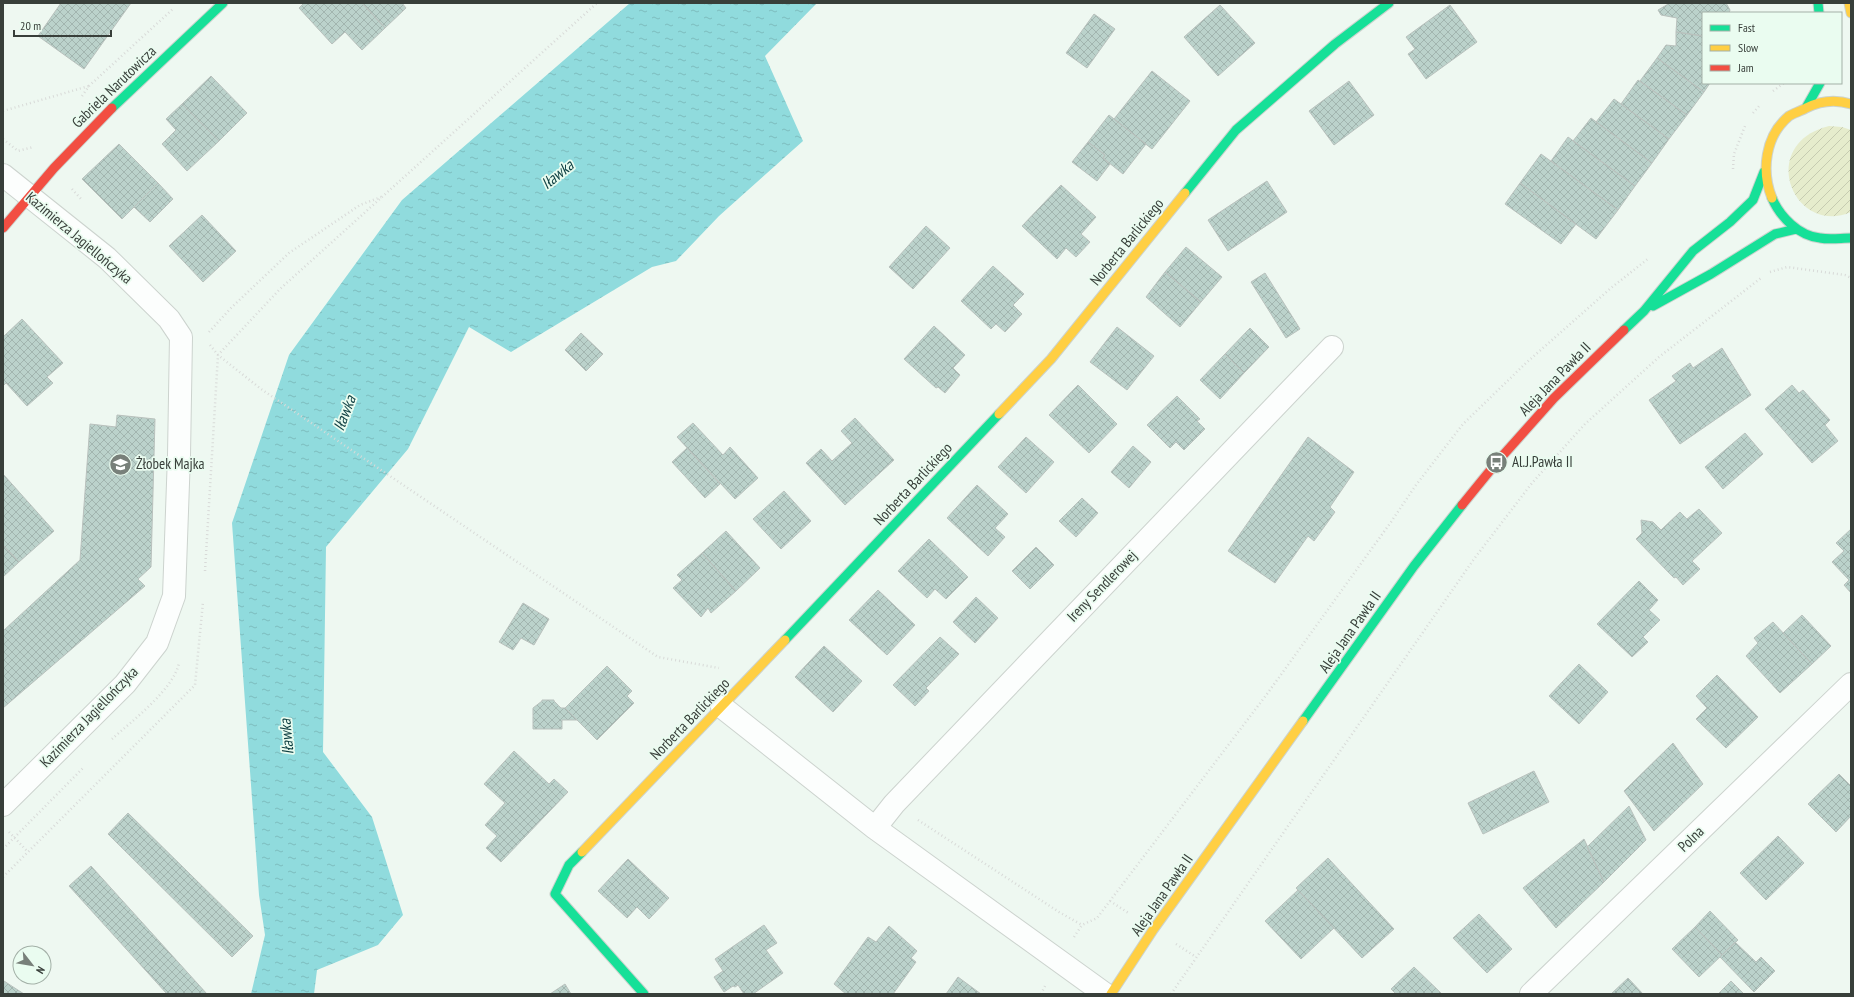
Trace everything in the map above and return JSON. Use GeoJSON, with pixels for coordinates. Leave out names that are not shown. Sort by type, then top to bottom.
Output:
{"type":"FeatureCollection","features":[{"type":"Feature","properties":{"kind":"street","name":"Gabriela Narutowicza"},"geometry":{"type":"LineString","coordinates":[[3,228],[28,195],[91,128],[223,3]]}},
{"type":"Feature","properties":{"kind":"street","name":"Norberta Barlickiego"},"geometry":{"type":"LineString","coordinates":[[644,994],[555,894],[569,865],[722,707],[1051,359],[1236,130],[1335,44],[1389,3]]}},
{"type":"Feature","properties":{"kind":"street"},"geometry":{"type":"LineString","coordinates":[[1849,3],[1851,13]]}},
{"type":"Feature","properties":{"kind":"street"},"geometry":{"type":"LineString","coordinates":[[1807,106],[1820,84]]}},
{"type":"Feature","properties":{"kind":"street"},"geometry":{"type":"LineString","coordinates":[[1851,104],[1827,101],[1807,106],[1789,117],[1775,133],[1767,152],[1764,172],[1768,194],[1779,214],[1796,229],[1809,236],[1824,239],[1838,240],[1851,238]]}},
{"type":"Feature","properties":{"kind":"street","name":"Aleja Jana Pawła II"},"geometry":{"type":"LineString","coordinates":[[1111,994],[1153,930],[1414,566],[1497,462],[1554,398],[1644,311],[1693,251],[1730,222],[1753,200],[1764,172]]}},
{"type":"Feature","properties":{"kind":"street","name":"Kazimierza Jagiellończyka"},"geometry":{"type":"LineString","coordinates":[[3,175],[107,258],[169,319],[181,337],[174,596],[157,643],[125,684],[3,805]]}},
{"type":"Feature","properties":{"kind":"street","name":"Aleja Jana Pawła II"},"geometry":{"type":"LineString","coordinates":[[1644,311],[1711,274],[1775,234],[1796,229]]}},
{"type":"Feature","properties":{"kind":"street"},"geometry":{"type":"LineString","coordinates":[[1838,240],[1851,247]]}},
{"type":"Feature","properties":{"kind":"street","name":"Ireny Sendlerowej"},"geometry":{"type":"LineString","coordinates":[[875,828],[894,804],[1332,347]]}},
{"type":"Feature","properties":{"kind":"street","name":"Polna"},"geometry":{"type":"LineString","coordinates":[[1531,994],[1851,684]]}},
{"type":"Feature","properties":{"kind":"street"},"geometry":{"type":"LineString","coordinates":[[722,707],[875,828],[1105,994]]}},
{"type":"Feature","properties":{"kind":"path"},"geometry":{"type":"LineString","coordinates":[[91,128],[74,108],[89,86],[179,3]]}},
{"type":"Feature","properties":{"kind":"path"},"geometry":{"type":"LineString","coordinates":[[383,196],[597,3]]}},
{"type":"Feature","properties":{"kind":"path"},"geometry":{"type":"LineString","coordinates":[[3,111],[89,86]]}},
{"type":"Feature","properties":{"kind":"path"},"geometry":{"type":"LineString","coordinates":[[3,139],[18,151],[32,148],[37,143]]}},
{"type":"Feature","properties":{"kind":"path"},"geometry":{"type":"LineString","coordinates":[[67,184],[82,200]]}},
{"type":"Feature","properties":{"kind":"path"},"geometry":{"type":"LineString","coordinates":[[1041,994],[1048,976],[1082,925],[1097,918],[1267,694],[1416,485],[1463,424],[1543,348],[1611,288],[1652,255]]}},
{"type":"Feature","properties":{"kind":"path"},"geometry":{"type":"LineString","coordinates":[[1768,273],[1787,267],[1845,275],[1851,278]]}},
{"type":"Feature","properties":{"kind":"path"},"geometry":{"type":"LineString","coordinates":[[1171,994],[1469,566],[1532,483],[1585,424],[1659,357],[1763,277]]}},
{"type":"Feature","properties":{"kind":"path"},"geometry":{"type":"LineString","coordinates":[[209,343],[218,355],[261,389],[658,658],[719,668],[739,689]]}},
{"type":"Feature","properties":{"kind":"path"},"geometry":{"type":"LineString","coordinates":[[7,830],[28,852]]}},
{"type":"Feature","properties":{"kind":"green space"},"geometry":{"type":"Polygon","coordinates":[[[1829,126],[1842,127],[1851,130],[1851,212],[1830,216],[1813,212],[1799,201],[1791,185],[1789,168],[1793,151],[1807,136],[1829,126]]]}},
{"type":"Feature","properties":{"kind":"water","name":"Iławka"},"geometry":{"type":"Polygon","coordinates":[[[630,3],[817,3],[765,56],[803,141],[719,216],[676,261],[652,267],[511,352],[469,327],[408,449],[326,547],[323,752],[372,817],[403,915],[378,945],[317,970],[314,994],[251,994],[265,935],[259,895],[232,523],[289,355],[402,200],[630,3]]]}},
{"type":"Feature","properties":{"kind":"building"},"geometry":{"type":"Polygon","coordinates":[[[61,3],[131,3],[84,69],[38,36],[61,3]]]}},
{"type":"Feature","properties":{"kind":"building"},"geometry":{"type":"Polygon","coordinates":[[[304,3],[362,3],[385,28],[362,50],[345,32],[332,44],[299,8],[304,3]]]}},
{"type":"Feature","properties":{"kind":"building"},"geometry":{"type":"Polygon","coordinates":[[[362,3],[402,3],[406,8],[385,28],[362,3]]]}},
{"type":"Feature","properties":{"kind":"building"},"geometry":{"type":"Polygon","coordinates":[[[1670,3],[1726,3],[1730,10],[1729,12],[1702,12],[1702,36],[1676,32],[1677,18],[1661,15],[1658,10],[1670,3]]]}},
{"type":"Feature","properties":{"kind":"building"},"geometry":{"type":"Polygon","coordinates":[[[1220,5],[1255,43],[1218,76],[1184,37],[1220,5]]]}},
{"type":"Feature","properties":{"kind":"building"},"geometry":{"type":"Polygon","coordinates":[[[1450,5],[1477,42],[1426,79],[1408,54],[1415,49],[1406,37],[1450,5]]]}},
{"type":"Feature","properties":{"kind":"building"},"geometry":{"type":"Polygon","coordinates":[[[1094,14],[1115,29],[1087,68],[1066,53],[1094,14]]]}},
{"type":"Feature","properties":{"kind":"building"},"geometry":{"type":"Polygon","coordinates":[[[1676,32],[1702,36],[1702,84],[1709,84],[1704,92],[1657,58],[1666,45],[1676,46],[1676,32]]]}},
{"type":"Feature","properties":{"kind":"building"},"geometry":{"type":"Polygon","coordinates":[[[1657,58],[1704,92],[1687,115],[1640,81],[1657,58]]]}},
{"type":"Feature","properties":{"kind":"building"},"geometry":{"type":"Polygon","coordinates":[[[1152,71],[1190,101],[1152,149],[1114,119],[1152,71]]]}},
{"type":"Feature","properties":{"kind":"building"},"geometry":{"type":"Polygon","coordinates":[[[211,76],[247,113],[219,141],[182,104],[211,76]]]}},
{"type":"Feature","properties":{"kind":"building"},"geometry":{"type":"Polygon","coordinates":[[[1638,80],[1687,115],[1669,139],[1621,104],[1638,80]]]}},
{"type":"Feature","properties":{"kind":"building"},"geometry":{"type":"Polygon","coordinates":[[[1349,81],[1374,115],[1334,145],[1309,111],[1349,81]]]}},
{"type":"Feature","properties":{"kind":"building"},"geometry":{"type":"Polygon","coordinates":[[[1614,99],[1669,139],[1652,163],[1596,122],[1614,99]]]}},
{"type":"Feature","properties":{"kind":"building"},"geometry":{"type":"Polygon","coordinates":[[[182,104],[219,141],[187,171],[162,144],[176,130],[166,119],[182,104]]]}},
{"type":"Feature","properties":{"kind":"building"},"geometry":{"type":"Polygon","coordinates":[[[1109,115],[1146,144],[1123,174],[1103,158],[1105,155],[1088,142],[1109,115]]]}},
{"type":"Feature","properties":{"kind":"building"},"geometry":{"type":"Polygon","coordinates":[[[1591,118],[1652,163],[1635,186],[1573,141],[1591,118]]]}},
{"type":"Feature","properties":{"kind":"building"},"geometry":{"type":"Polygon","coordinates":[[[1568,137],[1635,186],[1618,210],[1551,161],[1568,137]]]}},
{"type":"Feature","properties":{"kind":"building"},"geometry":{"type":"Polygon","coordinates":[[[1088,142],[1105,155],[1103,158],[1110,164],[1097,181],[1072,162],[1088,142]]]}},
{"type":"Feature","properties":{"kind":"building"},"geometry":{"type":"Polygon","coordinates":[[[119,144],[158,183],[122,219],[82,179],[119,144]]]}},
{"type":"Feature","properties":{"kind":"building"},"geometry":{"type":"Polygon","coordinates":[[[1541,154],[1618,210],[1596,239],[1520,183],[1541,154]]]}},
{"type":"Feature","properties":{"kind":"building"},"geometry":{"type":"Polygon","coordinates":[[[1267,181],[1287,212],[1228,251],[1208,220],[1267,181]]]}},
{"type":"Feature","properties":{"kind":"building"},"geometry":{"type":"Polygon","coordinates":[[[158,183],[173,199],[150,222],[134,207],[158,183]]]}},
{"type":"Feature","properties":{"kind":"building"},"geometry":{"type":"Polygon","coordinates":[[[1520,183],[1576,224],[1561,244],[1505,204],[1520,183]]]}},
{"type":"Feature","properties":{"kind":"building"},"geometry":{"type":"Polygon","coordinates":[[[1061,185],[1096,217],[1081,234],[1090,242],[1076,257],[1066,248],[1057,259],[1022,226],[1061,185]]]}},
{"type":"Feature","properties":{"kind":"building"},"geometry":{"type":"Polygon","coordinates":[[[202,215],[236,251],[203,282],[169,246],[202,215]]]}},
{"type":"Feature","properties":{"kind":"building"},"geometry":{"type":"Polygon","coordinates":[[[926,226],[950,248],[913,289],[889,267],[926,226]]]}},
{"type":"Feature","properties":{"kind":"building"},"geometry":{"type":"Polygon","coordinates":[[[1186,247],[1222,277],[1201,302],[1165,272],[1186,247]]]}},
{"type":"Feature","properties":{"kind":"building"},"geometry":{"type":"Polygon","coordinates":[[[993,266],[1024,294],[1013,305],[1022,314],[1005,332],[996,324],[991,329],[961,301],[993,266]]]}},
{"type":"Feature","properties":{"kind":"building"},"geometry":{"type":"Polygon","coordinates":[[[1165,272],[1201,302],[1180,327],[1146,297],[1165,272]]]}},
{"type":"Feature","properties":{"kind":"building"},"geometry":{"type":"Polygon","coordinates":[[[1265,273],[1300,329],[1286,338],[1251,282],[1265,273]]]}},
{"type":"Feature","properties":{"kind":"building"},"geometry":{"type":"Polygon","coordinates":[[[22,319],[63,363],[47,377],[53,383],[27,406],[6,383],[3,386],[3,337],[22,319]]]}},
{"type":"Feature","properties":{"kind":"building"},"geometry":{"type":"Polygon","coordinates":[[[934,326],[965,355],[953,368],[960,375],[945,393],[938,387],[936,388],[904,359],[934,326]]]}},
{"type":"Feature","properties":{"kind":"building"},"geometry":{"type":"Polygon","coordinates":[[[1117,327],[1154,356],[1127,390],[1090,362],[1117,327]]]}},
{"type":"Feature","properties":{"kind":"building"},"geometry":{"type":"Polygon","coordinates":[[[1250,328],[1269,347],[1244,373],[1225,354],[1250,328]]]}},
{"type":"Feature","properties":{"kind":"building"},"geometry":{"type":"Polygon","coordinates":[[[581,333],[603,354],[586,371],[565,350],[581,333]]]}},
{"type":"Feature","properties":{"kind":"building"},"geometry":{"type":"Polygon","coordinates":[[[1722,348],[1751,395],[1680,444],[1649,400],[1676,381],[1672,376],[1690,363],[1693,368],[1722,348]]]}},
{"type":"Feature","properties":{"kind":"building"},"geometry":{"type":"Polygon","coordinates":[[[1225,354],[1244,373],[1220,399],[1200,380],[1225,354]]]}},
{"type":"Feature","properties":{"kind":"building"},"geometry":{"type":"Polygon","coordinates":[[[1078,385],[1117,424],[1089,453],[1049,415],[1078,385]]]}},
{"type":"Feature","properties":{"kind":"building"},"geometry":{"type":"Polygon","coordinates":[[[1792,385],[1799,393],[1803,390],[1830,420],[1825,425],[1838,441],[1812,463],[1765,409],[1792,385]]]}},
{"type":"Feature","properties":{"kind":"building"},"geometry":{"type":"Polygon","coordinates":[[[1177,396],[1200,419],[1197,421],[1205,429],[1184,450],[1176,442],[1170,448],[1147,425],[1177,396]]]}},
{"type":"Feature","properties":{"kind":"building"},"geometry":{"type":"Polygon","coordinates":[[[117,415],[155,419],[151,567],[138,579],[145,586],[3,708],[3,631],[80,560],[90,424],[116,427],[117,415]]]}},
{"type":"Feature","properties":{"kind":"building"},"geometry":{"type":"Polygon","coordinates":[[[855,418],[894,460],[845,505],[806,463],[821,449],[832,461],[852,443],[841,431],[855,418]]]}},
{"type":"Feature","properties":{"kind":"building"},"geometry":{"type":"Polygon","coordinates":[[[693,423],[723,455],[730,447],[758,478],[735,499],[677,437],[693,423]]]}},
{"type":"Feature","properties":{"kind":"building"},"geometry":{"type":"Polygon","coordinates":[[[1745,433],[1763,454],[1723,489],[1705,467],[1745,433]]]}},
{"type":"Feature","properties":{"kind":"building"},"geometry":{"type":"Polygon","coordinates":[[[1026,437],[1054,462],[1026,493],[998,467],[1026,437]]]}},
{"type":"Feature","properties":{"kind":"building"},"geometry":{"type":"Polygon","coordinates":[[[1308,437],[1354,472],[1330,507],[1335,512],[1314,541],[1308,536],[1275,583],[1228,551],[1308,437]]]}},
{"type":"Feature","properties":{"kind":"building"},"geometry":{"type":"Polygon","coordinates":[[[1133,446],[1151,462],[1129,488],[1111,472],[1133,446]]]}},
{"type":"Feature","properties":{"kind":"building"},"geometry":{"type":"Polygon","coordinates":[[[687,448],[720,484],[705,498],[672,462],[687,448]]]}},
{"type":"Feature","properties":{"kind":"building"},"geometry":{"type":"Polygon","coordinates":[[[3,474],[54,531],[19,562],[3,545],[3,474]]]}},
{"type":"Feature","properties":{"kind":"building"},"geometry":{"type":"Polygon","coordinates":[[[977,485],[1008,514],[995,528],[1005,537],[988,556],[947,518],[977,485]]]}},
{"type":"Feature","properties":{"kind":"building"},"geometry":{"type":"Polygon","coordinates":[[[784,491],[811,521],[781,549],[753,519],[784,491]]]}},
{"type":"Feature","properties":{"kind":"building"},"geometry":{"type":"Polygon","coordinates":[[[1082,498],[1098,513],[1076,537],[1059,521],[1082,498]]]}},
{"type":"Feature","properties":{"kind":"building"},"geometry":{"type":"Polygon","coordinates":[[[1699,509],[1722,533],[1692,561],[1700,569],[1683,585],[1676,577],[1674,578],[1636,539],[1642,533],[1641,520],[1653,522],[1661,530],[1680,512],[1687,519],[1699,509]]]}},
{"type":"Feature","properties":{"kind":"building"},"geometry":{"type":"Polygon","coordinates":[[[1851,529],[1851,593],[1844,585],[1849,580],[1832,562],[1844,551],[1836,543],[1851,529]]]}},
{"type":"Feature","properties":{"kind":"building"},"geometry":{"type":"Polygon","coordinates":[[[726,531],[760,568],[736,591],[702,553],[726,531]]]}},
{"type":"Feature","properties":{"kind":"building"},"geometry":{"type":"Polygon","coordinates":[[[929,539],[968,577],[946,599],[935,589],[927,598],[898,571],[929,539]]]}},
{"type":"Feature","properties":{"kind":"building"},"geometry":{"type":"Polygon","coordinates":[[[3,545],[19,562],[3,577],[3,545]]]}},
{"type":"Feature","properties":{"kind":"building"},"geometry":{"type":"Polygon","coordinates":[[[1036,547],[1054,565],[1030,589],[1012,571],[1036,547]]]}},
{"type":"Feature","properties":{"kind":"building"},"geometry":{"type":"Polygon","coordinates":[[[702,553],[736,591],[711,613],[708,608],[701,617],[673,588],[682,580],[677,575],[702,553]]]}},
{"type":"Feature","properties":{"kind":"building"},"geometry":{"type":"Polygon","coordinates":[[[1639,581],[1658,600],[1649,610],[1660,620],[1643,637],[1648,642],[1632,657],[1597,624],[1639,581]]]}},
{"type":"Feature","properties":{"kind":"building"},"geometry":{"type":"Polygon","coordinates":[[[878,590],[915,625],[887,655],[849,620],[878,590]]]}},
{"type":"Feature","properties":{"kind":"building"},"geometry":{"type":"Polygon","coordinates":[[[976,597],[998,618],[975,643],[953,622],[976,597]]]}},
{"type":"Feature","properties":{"kind":"building"},"geometry":{"type":"Polygon","coordinates":[[[523,603],[549,619],[534,645],[521,638],[513,650],[499,642],[523,603]]]}},
{"type":"Feature","properties":{"kind":"building"},"geometry":{"type":"Polygon","coordinates":[[[1802,615],[1831,646],[1812,664],[1783,633],[1802,615]]]}},
{"type":"Feature","properties":{"kind":"building"},"geometry":{"type":"Polygon","coordinates":[[[1773,622],[1812,664],[1780,693],[1746,656],[1758,643],[1754,638],[1773,622]]]}},
{"type":"Feature","properties":{"kind":"building"},"geometry":{"type":"Polygon","coordinates":[[[940,637],[959,654],[926,688],[929,691],[915,706],[893,685],[940,637]]]}},
{"type":"Feature","properties":{"kind":"building"},"geometry":{"type":"Polygon","coordinates":[[[824,646],[862,681],[833,712],[795,677],[824,646]]]}},
{"type":"Feature","properties":{"kind":"building"},"geometry":{"type":"Polygon","coordinates":[[[1579,664],[1608,692],[1579,724],[1549,696],[1579,664]]]}},
{"type":"Feature","properties":{"kind":"building"},"geometry":{"type":"Polygon","coordinates":[[[607,666],[632,691],[627,696],[634,703],[597,740],[565,708],[607,666]]]}},
{"type":"Feature","properties":{"kind":"building"},"geometry":{"type":"Polygon","coordinates":[[[1717,675],[1758,717],[1726,748],[1696,719],[1707,708],[1696,696],[1717,675]]]}},
{"type":"Feature","properties":{"kind":"building"},"geometry":{"type":"Polygon","coordinates":[[[542,700],[554,700],[561,708],[565,708],[577,720],[562,720],[562,729],[533,729],[533,708],[542,700]]]}},
{"type":"Feature","properties":{"kind":"building"},"geometry":{"type":"Polygon","coordinates":[[[1673,743],[1703,784],[1654,831],[1624,791],[1673,743]]]}},
{"type":"Feature","properties":{"kind":"building"},"geometry":{"type":"Polygon","coordinates":[[[514,751],[549,784],[554,779],[568,792],[501,862],[486,848],[497,836],[485,825],[505,803],[484,784],[514,751]]]}},
{"type":"Feature","properties":{"kind":"building"},"geometry":{"type":"Polygon","coordinates":[[[1534,771],[1549,802],[1483,834],[1468,803],[1534,771]]]}},
{"type":"Feature","properties":{"kind":"building"},"geometry":{"type":"Polygon","coordinates":[[[1839,774],[1851,786],[1851,816],[1836,832],[1808,804],[1839,774]]]}},
{"type":"Feature","properties":{"kind":"building"},"geometry":{"type":"Polygon","coordinates":[[[1629,806],[1646,840],[1604,882],[1587,847],[1629,806]]]}},
{"type":"Feature","properties":{"kind":"building"},"geometry":{"type":"Polygon","coordinates":[[[128,813],[253,936],[232,957],[108,834],[128,813]]]}},
{"type":"Feature","properties":{"kind":"building"},"geometry":{"type":"Polygon","coordinates":[[[1778,836],[1804,863],[1766,900],[1740,873],[1778,836]]]}},
{"type":"Feature","properties":{"kind":"building"},"geometry":{"type":"Polygon","coordinates":[[[1584,839],[1604,882],[1556,928],[1523,888],[1584,839]]]}},
{"type":"Feature","properties":{"kind":"building"},"geometry":{"type":"Polygon","coordinates":[[[1328,858],[1394,929],[1362,958],[1296,888],[1328,858]]]}},
{"type":"Feature","properties":{"kind":"building"},"geometry":{"type":"Polygon","coordinates":[[[628,859],[669,898],[649,919],[637,907],[627,918],[598,891],[628,859]]]}},
{"type":"Feature","properties":{"kind":"building"},"geometry":{"type":"Polygon","coordinates":[[[91,866],[207,994],[167,994],[69,886],[91,866]]]}},
{"type":"Feature","properties":{"kind":"building"},"geometry":{"type":"Polygon","coordinates":[[[1298,890],[1334,928],[1301,959],[1265,921],[1298,890]]]}},
{"type":"Feature","properties":{"kind":"building"},"geometry":{"type":"Polygon","coordinates":[[[1710,911],[1738,940],[1722,955],[1695,927],[1710,911]]]}},
{"type":"Feature","properties":{"kind":"building"},"geometry":{"type":"Polygon","coordinates":[[[1479,914],[1512,949],[1487,973],[1453,938],[1479,914]]]}},
{"type":"Feature","properties":{"kind":"building"},"geometry":{"type":"Polygon","coordinates":[[[764,925],[777,943],[766,950],[783,973],[753,994],[744,994],[738,985],[735,987],[733,986],[724,992],[714,977],[723,971],[715,959],[764,925]]]}},
{"type":"Feature","properties":{"kind":"building"},"geometry":{"type":"Polygon","coordinates":[[[889,926],[917,951],[911,958],[916,962],[893,994],[846,994],[834,984],[868,937],[876,942],[889,926]]]}},
{"type":"Feature","properties":{"kind":"building"},"geometry":{"type":"Polygon","coordinates":[[[1695,927],[1722,955],[1699,977],[1672,949],[1695,927]]]}},
{"type":"Feature","properties":{"kind":"building"},"geometry":{"type":"Polygon","coordinates":[[[1735,942],[1756,962],[1761,957],[1775,971],[1754,992],[1720,957],[1735,942]]]}},
{"type":"Feature","properties":{"kind":"building"},"geometry":{"type":"Polygon","coordinates":[[[1414,967],[1442,994],[1396,994],[1391,989],[1414,967]]]}},
{"type":"Feature","properties":{"kind":"building"},"geometry":{"type":"Polygon","coordinates":[[[958,977],[981,994],[946,994],[958,977]]]}},
{"type":"Feature","properties":{"kind":"building"},"geometry":{"type":"Polygon","coordinates":[[[1628,978],[1643,994],[1611,994],[1628,978]]]}},
{"type":"Feature","properties":{"kind":"building"},"geometry":{"type":"Polygon","coordinates":[[[4,981],[24,994],[3,994],[4,981]]]}},
{"type":"Feature","properties":{"kind":"building"},"geometry":{"type":"Polygon","coordinates":[[[1731,981],[1744,994],[1718,994],[1731,981]]]}},
{"type":"Feature","properties":{"kind":"building"},"geometry":{"type":"Polygon","coordinates":[[[565,984],[571,994],[550,994],[565,984]]]}},
{"type":"Feature","properties":{"kind":"traffic: fast"},"geometry":{"type":"LineString","coordinates":[[112,108],[223,3]]}},
{"type":"Feature","properties":{"kind":"traffic: fast"},"geometry":{"type":"LineString","coordinates":[[1185,193],[1236,130],[1335,44],[1389,3]]}},
{"type":"Feature","properties":{"kind":"traffic: fast"},"geometry":{"type":"LineString","coordinates":[[1818,3],[1819,12]]}},
{"type":"Feature","properties":{"kind":"traffic: fast"},"geometry":{"type":"LineString","coordinates":[[1807,106],[1819,84]]}},
{"type":"Feature","properties":{"kind":"traffic: fast"},"geometry":{"type":"LineString","coordinates":[[1624,330],[1644,311],[1693,251],[1730,222],[1753,200],[1764,172]]}},
{"type":"Feature","properties":{"kind":"traffic: fast"},"geometry":{"type":"LineString","coordinates":[[1772,198],[1775,205],[1785,218],[1805,234],[1824,239],[1851,238]]}},
{"type":"Feature","properties":{"kind":"traffic: fast"},"geometry":{"type":"LineString","coordinates":[[1653,306],[1711,274],[1775,234],[1796,229]]}},
{"type":"Feature","properties":{"kind":"traffic: fast"},"geometry":{"type":"LineString","coordinates":[[785,640],[999,414]]}},
{"type":"Feature","properties":{"kind":"traffic: fast"},"geometry":{"type":"LineString","coordinates":[[1303,721],[1414,566],[1462,505]]}},
{"type":"Feature","properties":{"kind":"traffic: fast"},"geometry":{"type":"LineString","coordinates":[[582,852],[569,865],[555,894],[644,994]]}},
{"type":"Feature","properties":{"kind":"traffic: slow"},"geometry":{"type":"LineString","coordinates":[[1849,3],[1851,13]]}},
{"type":"Feature","properties":{"kind":"traffic: slow"},"geometry":{"type":"LineString","coordinates":[[1772,198],[1767,177],[1767,154],[1775,133],[1781,124],[1789,116],[1817,104],[1833,101],[1851,104]]}},
{"type":"Feature","properties":{"kind":"traffic: slow"},"geometry":{"type":"LineString","coordinates":[[999,414],[1051,359],[1185,193]]}},
{"type":"Feature","properties":{"kind":"traffic: slow"},"geometry":{"type":"LineString","coordinates":[[582,852],[785,640]]}},
{"type":"Feature","properties":{"kind":"traffic: slow"},"geometry":{"type":"LineString","coordinates":[[1111,994],[1153,930],[1303,721]]}},
{"type":"Feature","properties":{"kind":"traffic: jam"},"geometry":{"type":"LineString","coordinates":[[3,228],[54,168],[112,108]]}},
{"type":"Feature","properties":{"kind":"traffic: jam"},"geometry":{"type":"LineString","coordinates":[[1462,505],[1497,462],[1554,398],[1624,330]]}},
{"type":"Feature","properties":{"kind":"place","name":"Al.J.Pawła II"},"geometry":{"type":"Point","coordinates":[1497,462]}},
{"type":"Feature","properties":{"kind":"place","name":"Żłobek Majka"},"geometry":{"type":"Point","coordinates":[121,464]}}]}
